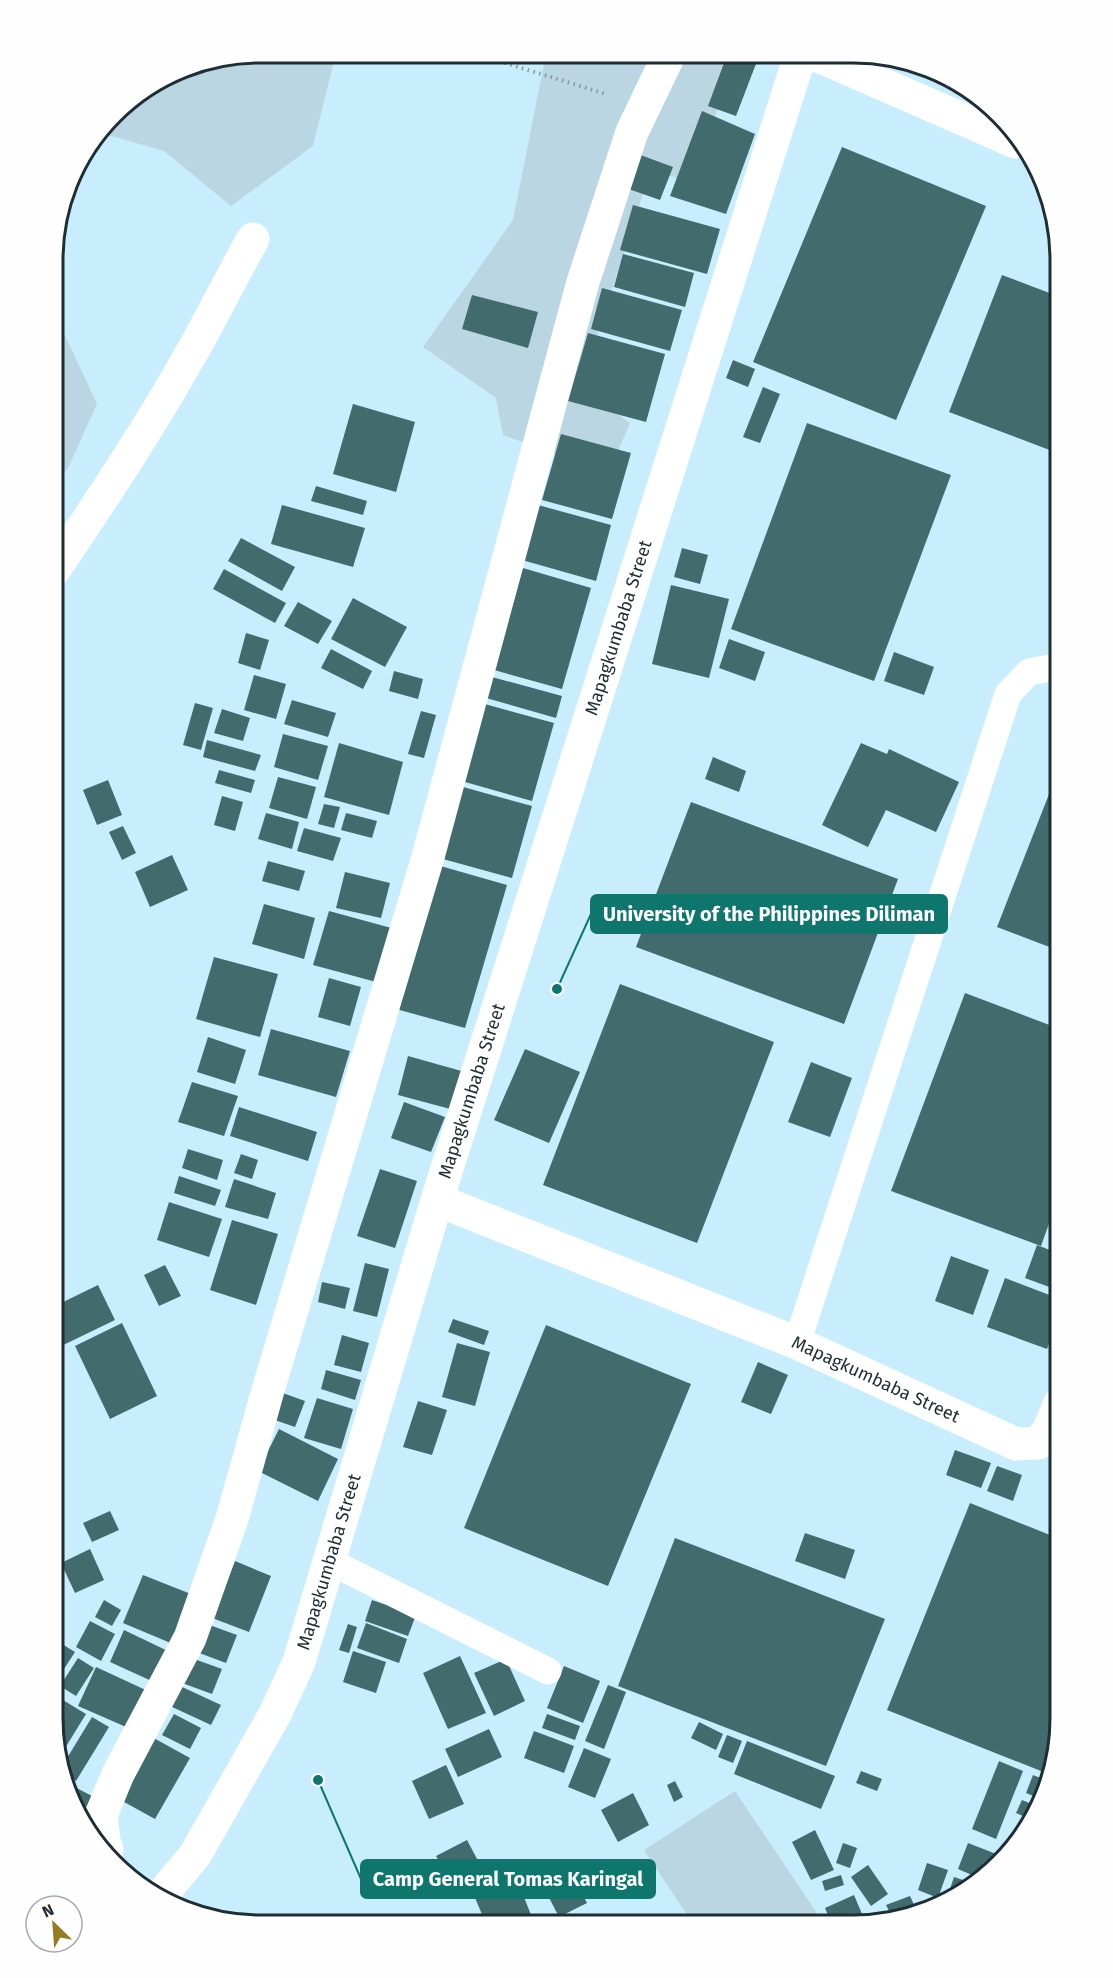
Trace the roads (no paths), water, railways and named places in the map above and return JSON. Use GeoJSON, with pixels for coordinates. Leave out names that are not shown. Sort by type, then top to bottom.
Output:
{"type":"FeatureCollection","features":[{"type":"Feature","properties":{"kind":"street"},"geometry":{"type":"LineString","coordinates":[[104,1837],[101,1815],[118,1774],[190,1638],[232,1519],[268,1390],[428,857],[583,282],[632,132],[665,63]]}},
{"type":"Feature","properties":{"kind":"street","name":"Mapagkumbaba Street"},"geometry":{"type":"LineString","coordinates":[[165,1890],[195,1855],[275,1714],[298,1662],[437,1200],[798,63]]}},
{"type":"Feature","properties":{"kind":"street"},"geometry":{"type":"LineString","coordinates":[[834,63],[1008,139]]}},
{"type":"Feature","properties":{"kind":"street"},"geometry":{"type":"LineString","coordinates":[[63,557],[117,477],[192,351],[253,239]]}},
{"type":"Feature","properties":{"kind":"street","name":"Mapagkumbaba Street"},"geometry":{"type":"LineString","coordinates":[[437,1200],[797,1343],[1016,1444],[1038,1443],[1050,1426]]}},
{"type":"Feature","properties":{"kind":"lane"},"geometry":{"type":"LineString","coordinates":[[797,1343],[1008,694],[1029,672],[1050,668]]}},
{"type":"Feature","properties":{"kind":"lane"},"geometry":{"type":"LineString","coordinates":[[329,1561],[548,1671]]}},
{"type":"Feature","properties":{"kind":"place","name":"University of the Philippines Diliman"},"geometry":{"type":"Point","coordinates":[557,989]}},
{"type":"Feature","properties":{"kind":"place","name":"Camp General Tomas Karingal"},"geometry":{"type":"Point","coordinates":[318,1780]}}]}
